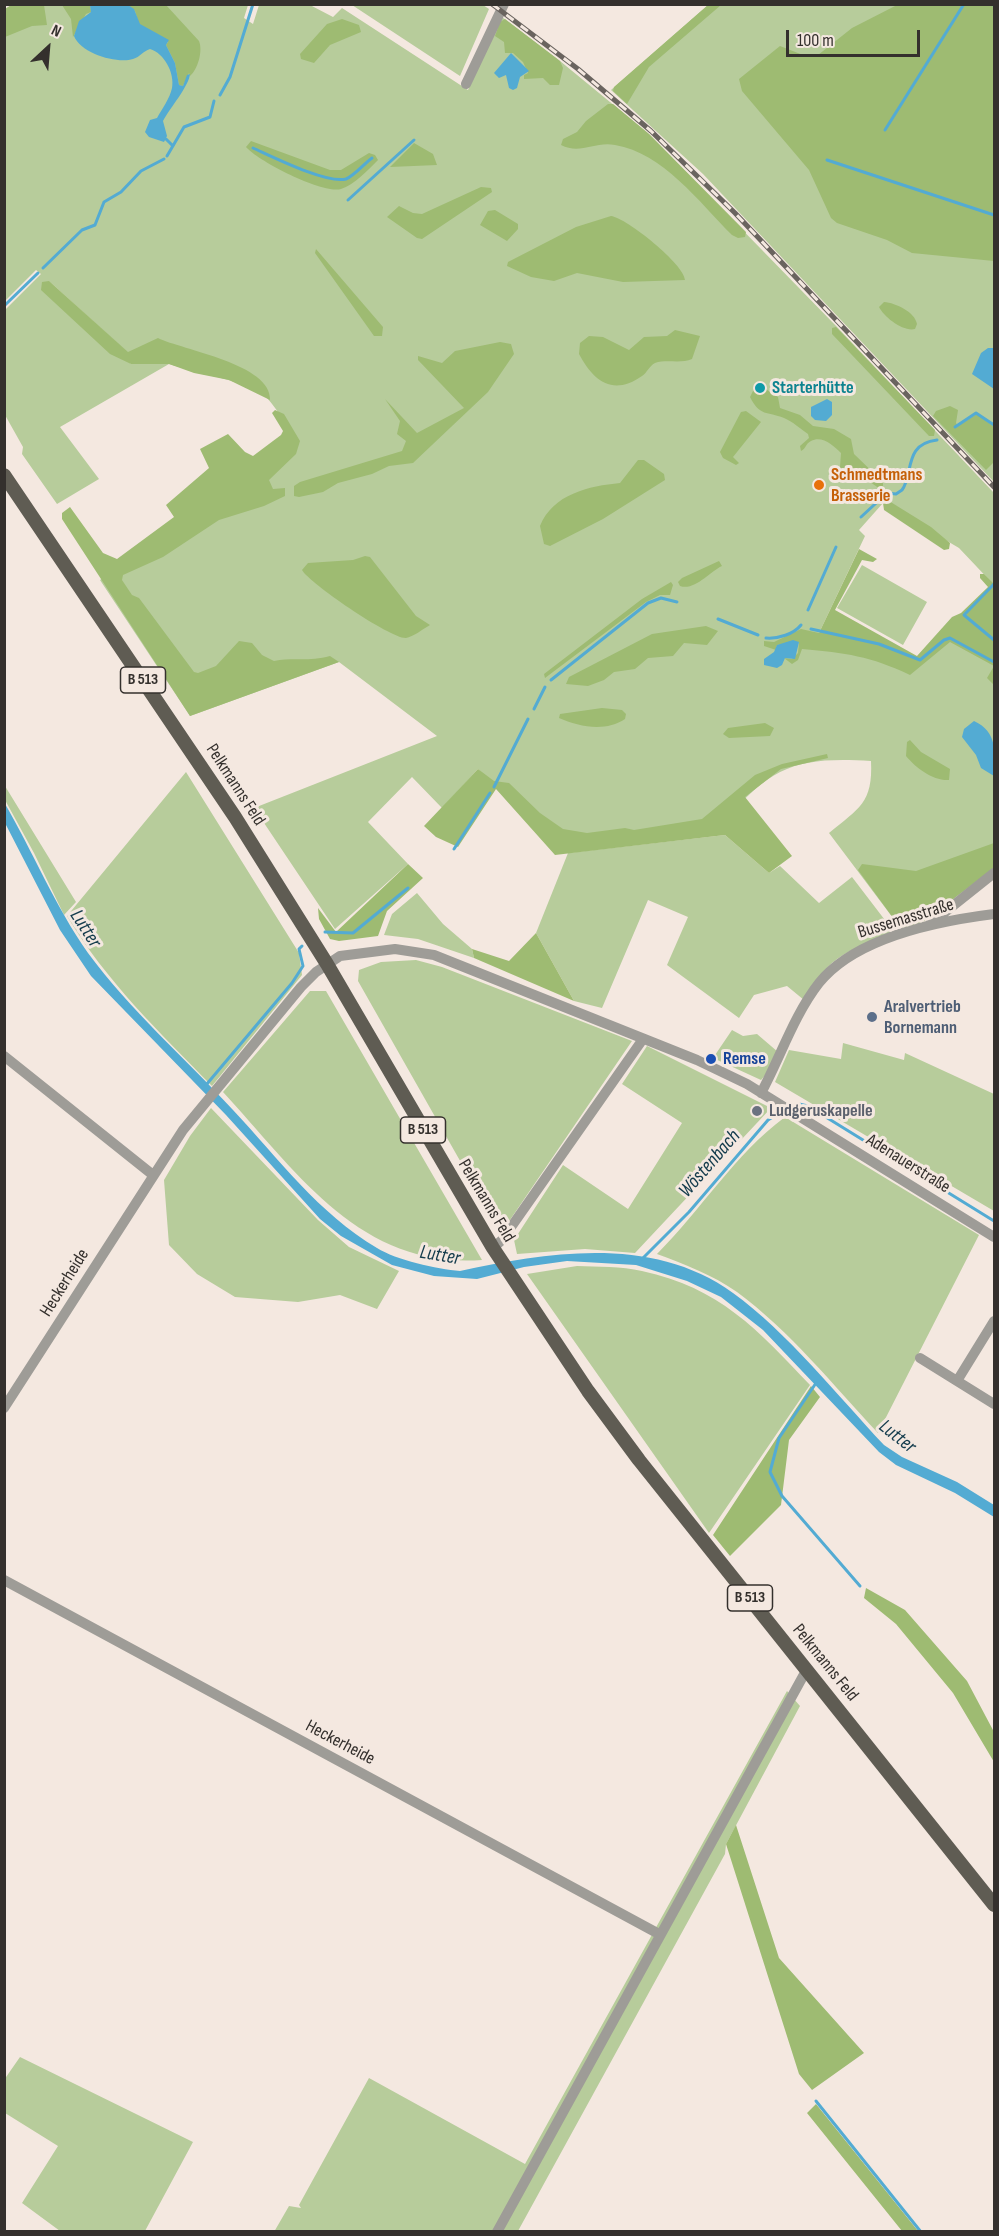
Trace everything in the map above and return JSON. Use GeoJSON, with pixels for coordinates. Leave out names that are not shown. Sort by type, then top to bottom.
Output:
{"type":"FeatureCollection","features":[{"type":"Feature","properties":{"kind":"main road","name":"Pelkmanns Feld"},"geometry":{"type":"LineString","coordinates":[[4,476],[199,763],[327,964],[495,1252],[516,1284],[639,1460],[994,1905]]}},
{"type":"Feature","properties":{"kind":"street"},"geometry":{"type":"LineString","coordinates":[[466,84],[504,4]]}},
{"type":"Feature","properties":{"kind":"street"},"geometry":{"type":"LineString","coordinates":[[925,928],[994,873]]}},
{"type":"Feature","properties":{"kind":"street","name":"Bussemasstraße"},"geometry":{"type":"LineString","coordinates":[[761,1093],[807,1002],[831,970],[846,957],[863,948],[925,928],[963,918],[994,914]]}},
{"type":"Feature","properties":{"kind":"street","name":"Adenauerstraße"},"geometry":{"type":"LineString","coordinates":[[327,964],[340,956],[380,949],[434,955],[708,1065],[761,1093],[994,1236]]}},
{"type":"Feature","properties":{"kind":"street","name":"Heckerheide"},"geometry":{"type":"LineString","coordinates":[[4,1408],[153,1175],[202,1105],[301,987],[327,964]]}},
{"type":"Feature","properties":{"kind":"street"},"geometry":{"type":"LineString","coordinates":[[495,1252],[643,1039]]}},
{"type":"Feature","properties":{"kind":"street"},"geometry":{"type":"LineString","coordinates":[[4,1056],[153,1175]]}},
{"type":"Feature","properties":{"kind":"street"},"geometry":{"type":"LineString","coordinates":[[957,1381],[994,1321]]}},
{"type":"Feature","properties":{"kind":"street"},"geometry":{"type":"LineString","coordinates":[[920,1358],[994,1404]]}},
{"type":"Feature","properties":{"kind":"street","name":"Heckerheide"},"geometry":{"type":"LineString","coordinates":[[4,1580],[659,1934]]}},
{"type":"Feature","properties":{"kind":"street"},"geometry":{"type":"LineString","coordinates":[[496,2232],[807,1669]]}},
{"type":"Feature","properties":{"kind":"green space"},"geometry":{"type":"Polygon","coordinates":[[[13,4],[248,5],[244,18],[253,24],[259,5],[310,5],[333,17],[342,8],[468,90],[502,17],[649,134],[838,328],[994,493],[994,585],[959,548],[883,503],[859,530],[865,536],[819,633],[913,660],[951,640],[994,664],[994,868],[924,921],[899,926],[829,833],[862,803],[870,786],[871,761],[825,761],[789,768],[758,787],[726,820],[556,849],[478,769],[442,808],[412,777],[368,822],[408,864],[335,929],[254,808],[437,736],[339,662],[190,716],[100,580],[294,437],[267,398],[259,392],[235,382],[169,364],[60,427],[99,479],[57,504],[22,454],[23,447],[5,415],[5,310],[41,274],[36,270],[5,301],[5,9],[13,4]],[[49,281],[131,364],[168,363],[128,353],[49,281]]]}},
{"type":"Feature","properties":{"kind":"green space"},"geometry":{"type":"Polygon","coordinates":[[[13,4],[44,5],[47,25],[32,26],[5,37],[5,9],[13,4]]]}},
{"type":"Feature","properties":{"kind":"green space"},"geometry":{"type":"Polygon","coordinates":[[[90,4],[91,12],[86,14],[73,37],[71,19],[62,5],[90,4]]]}},
{"type":"Feature","properties":{"kind":"green space"},"geometry":{"type":"Polygon","coordinates":[[[128,5],[166,5],[199,41],[200,55],[197,64],[190,76],[189,73],[183,86],[179,85],[175,63],[166,45],[168,42],[139,24],[135,11],[128,5]]]}},
{"type":"Feature","properties":{"kind":"green space"},"geometry":{"type":"Polygon","coordinates":[[[352,5],[483,5],[489,9],[460,76],[352,5]]]}},
{"type":"Feature","properties":{"kind":"green space"},"geometry":{"type":"Polygon","coordinates":[[[708,5],[994,5],[994,482],[703,174],[611,90],[708,5]]]}},
{"type":"Feature","properties":{"kind":"green space"},"geometry":{"type":"Polygon","coordinates":[[[708,5],[721,5],[649,67],[627,104],[613,91],[614,87],[708,5]]]}},
{"type":"Feature","properties":{"kind":"green space"},"geometry":{"type":"Polygon","coordinates":[[[897,5],[994,5],[994,261],[912,253],[887,240],[837,223],[831,218],[809,170],[742,91],[739,79],[780,46],[803,55],[818,55],[852,28],[897,5]]]}},
{"type":"Feature","properties":{"kind":"green space"},"geometry":{"type":"Polygon","coordinates":[[[342,19],[359,25],[361,32],[330,45],[314,63],[301,59],[300,54],[327,24],[342,19]]]}},
{"type":"Feature","properties":{"kind":"green space"},"geometry":{"type":"Polygon","coordinates":[[[505,19],[560,61],[563,68],[559,85],[550,85],[543,78],[524,79],[524,75],[528,73],[523,62],[513,53],[505,53],[504,42],[495,36],[500,22],[505,19]]]}},
{"type":"Feature","properties":{"kind":"green space"},"geometry":{"type":"Polygon","coordinates":[[[608,104],[613,104],[649,134],[746,232],[745,237],[738,238],[732,235],[679,181],[649,158],[615,145],[575,149],[561,145],[563,139],[577,132],[586,121],[608,104]]]}},
{"type":"Feature","properties":{"kind":"green space"},"geometry":{"type":"Polygon","coordinates":[[[251,141],[330,170],[341,170],[369,153],[375,155],[378,160],[351,184],[341,189],[332,189],[306,182],[263,160],[246,147],[251,141]]]}},
{"type":"Feature","properties":{"kind":"green space"},"geometry":{"type":"Polygon","coordinates":[[[414,143],[433,154],[437,165],[390,167],[414,143]]]}},
{"type":"Feature","properties":{"kind":"green space"},"geometry":{"type":"Polygon","coordinates":[[[481,187],[491,188],[492,192],[422,239],[417,238],[387,217],[399,206],[413,213],[422,214],[481,187]]]}},
{"type":"Feature","properties":{"kind":"green space"},"geometry":{"type":"Polygon","coordinates":[[[495,210],[518,224],[518,229],[507,241],[480,225],[488,211],[495,210]]]}},
{"type":"Feature","properties":{"kind":"green space"},"geometry":{"type":"Polygon","coordinates":[[[611,216],[629,225],[654,243],[676,264],[685,280],[623,282],[577,273],[554,281],[531,277],[507,266],[508,262],[576,227],[611,216]]]}},
{"type":"Feature","properties":{"kind":"green space"},"geometry":{"type":"Polygon","coordinates":[[[316,249],[383,327],[382,336],[374,336],[315,253],[316,249]]]}},
{"type":"Feature","properties":{"kind":"green space"},"geometry":{"type":"Polygon","coordinates":[[[49,281],[128,352],[158,338],[205,353],[242,368],[257,377],[267,387],[270,400],[229,380],[194,373],[169,364],[131,364],[110,354],[41,290],[42,282],[49,281]]]}},
{"type":"Feature","properties":{"kind":"green space"},"geometry":{"type":"Polygon","coordinates":[[[884,302],[899,306],[909,312],[916,320],[915,329],[905,328],[889,319],[879,307],[884,302]]]}},
{"type":"Feature","properties":{"kind":"green space"},"geometry":{"type":"Polygon","coordinates":[[[836,327],[935,430],[934,436],[929,436],[832,334],[832,328],[836,327]]]}},
{"type":"Feature","properties":{"kind":"green space"},"geometry":{"type":"Polygon","coordinates":[[[675,330],[700,336],[692,359],[655,363],[642,376],[621,385],[604,383],[597,378],[579,354],[580,343],[589,336],[603,337],[629,350],[644,337],[667,336],[675,330]]]}},
{"type":"Feature","properties":{"kind":"green space"},"geometry":{"type":"Polygon","coordinates":[[[500,342],[511,344],[514,354],[488,392],[413,463],[389,466],[372,474],[338,483],[323,492],[294,496],[294,486],[300,482],[402,451],[406,441],[397,434],[400,421],[385,399],[417,433],[464,408],[418,360],[418,356],[442,363],[455,351],[500,342]]]}},
{"type":"Feature","properties":{"kind":"green space"},"geometry":{"type":"Polygon","coordinates":[[[761,386],[778,397],[780,408],[800,415],[813,426],[834,429],[851,439],[854,454],[883,482],[883,487],[880,489],[853,470],[846,470],[838,478],[833,478],[833,471],[840,467],[841,453],[828,442],[819,439],[809,442],[801,451],[800,446],[809,438],[808,434],[787,419],[761,411],[750,397],[755,387],[761,386]]]}},
{"type":"Feature","properties":{"kind":"green space"},"geometry":{"type":"Polygon","coordinates":[[[950,406],[958,410],[956,423],[958,426],[977,414],[994,427],[994,462],[986,470],[933,416],[936,411],[950,406]]]}},
{"type":"Feature","properties":{"kind":"green space"},"geometry":{"type":"Polygon","coordinates":[[[275,410],[284,414],[300,441],[296,454],[269,480],[273,489],[285,488],[285,496],[264,506],[219,520],[163,557],[123,575],[122,580],[132,595],[139,598],[194,672],[198,673],[216,666],[239,641],[252,643],[262,655],[274,661],[330,656],[339,662],[190,716],[62,519],[62,513],[70,507],[103,553],[117,559],[174,517],[166,505],[209,468],[200,449],[228,434],[245,452],[253,456],[283,431],[272,413],[275,410]]]}},
{"type":"Feature","properties":{"kind":"green space"},"geometry":{"type":"Polygon","coordinates":[[[746,411],[761,422],[733,457],[739,463],[736,465],[723,458],[720,452],[741,412],[746,411]]]}},
{"type":"Feature","properties":{"kind":"green space"},"geometry":{"type":"Polygon","coordinates":[[[638,460],[644,460],[664,474],[665,480],[603,519],[550,546],[544,544],[540,526],[554,506],[584,489],[620,483],[638,460]]]}},
{"type":"Feature","properties":{"kind":"green space"},"geometry":{"type":"Polygon","coordinates":[[[889,501],[931,527],[950,543],[949,549],[944,550],[884,510],[883,503],[889,501]]]}},
{"type":"Feature","properties":{"kind":"green space"},"geometry":{"type":"Polygon","coordinates":[[[859,549],[877,559],[873,562],[862,560],[835,610],[917,656],[952,617],[961,613],[988,587],[980,578],[980,574],[984,574],[994,584],[994,666],[950,642],[910,675],[858,656],[802,649],[798,660],[792,664],[784,658],[792,659],[798,653],[799,642],[777,645],[776,650],[764,646],[764,641],[774,642],[801,629],[819,633],[859,549]]]}},
{"type":"Feature","properties":{"kind":"green space"},"geometry":{"type":"Polygon","coordinates":[[[365,556],[370,557],[416,616],[430,625],[406,638],[384,630],[319,586],[302,570],[308,563],[353,560],[365,556]]]}},
{"type":"Feature","properties":{"kind":"green space"},"geometry":{"type":"Polygon","coordinates":[[[719,561],[722,566],[702,580],[691,586],[680,586],[678,582],[682,578],[719,561]]]}},
{"type":"Feature","properties":{"kind":"green space"},"geometry":{"type":"Polygon","coordinates":[[[862,565],[927,602],[903,645],[837,608],[862,565]]]}},
{"type":"Feature","properties":{"kind":"green space"},"geometry":{"type":"Polygon","coordinates":[[[671,582],[673,585],[670,595],[660,595],[646,602],[545,678],[544,674],[642,599],[671,582]]]}},
{"type":"Feature","properties":{"kind":"green space"},"geometry":{"type":"Polygon","coordinates":[[[706,626],[718,631],[707,645],[684,643],[673,656],[648,658],[635,669],[614,672],[604,680],[588,686],[566,684],[569,677],[652,634],[706,626]]]}},
{"type":"Feature","properties":{"kind":"green space"},"geometry":{"type":"Polygon","coordinates":[[[994,666],[994,685],[987,678],[994,666]]]}},
{"type":"Feature","properties":{"kind":"green space"},"geometry":{"type":"Polygon","coordinates":[[[602,708],[622,710],[626,714],[625,719],[609,726],[592,727],[559,718],[560,714],[602,708]]]}},
{"type":"Feature","properties":{"kind":"green space"},"geometry":{"type":"Polygon","coordinates":[[[765,723],[774,728],[770,736],[729,738],[723,734],[728,728],[765,723]]]}},
{"type":"Feature","properties":{"kind":"green space"},"geometry":{"type":"Polygon","coordinates":[[[910,740],[921,752],[950,769],[949,780],[931,776],[910,761],[906,756],[907,742],[910,740]]]}},
{"type":"Feature","properties":{"kind":"green space"},"geometry":{"type":"Polygon","coordinates":[[[827,754],[828,758],[781,769],[745,797],[792,856],[769,873],[725,835],[555,855],[496,789],[458,847],[436,837],[424,826],[478,769],[494,781],[509,783],[540,813],[563,829],[587,833],[625,828],[634,830],[702,819],[755,775],[782,764],[827,754]]]}},
{"type":"Feature","properties":{"kind":"green space"},"geometry":{"type":"Polygon","coordinates":[[[186,772],[299,953],[302,975],[212,1086],[153,1026],[116,984],[82,940],[67,916],[186,772]]]}},
{"type":"Feature","properties":{"kind":"green space"},"geometry":{"type":"Polygon","coordinates":[[[5,786],[76,902],[64,915],[5,800],[5,786]]]}},
{"type":"Feature","properties":{"kind":"green space"},"geometry":{"type":"Polygon","coordinates":[[[725,835],[769,873],[780,866],[819,903],[852,877],[891,928],[890,933],[850,951],[831,964],[813,985],[804,1000],[787,986],[754,995],[739,1018],[667,965],[688,917],[648,900],[602,1008],[574,1001],[536,933],[568,853],[725,835]]]}},
{"type":"Feature","properties":{"kind":"green space"},"geometry":{"type":"Polygon","coordinates":[[[994,843],[994,868],[924,921],[906,929],[899,926],[858,870],[862,864],[916,871],[994,843]]]}},
{"type":"Feature","properties":{"kind":"green space"},"geometry":{"type":"Polygon","coordinates":[[[408,864],[423,878],[387,911],[378,936],[339,941],[330,939],[319,919],[318,908],[336,932],[408,864]]]}},
{"type":"Feature","properties":{"kind":"green space"},"geometry":{"type":"Polygon","coordinates":[[[417,893],[443,924],[472,949],[474,958],[418,939],[384,935],[392,914],[417,893]]]}},
{"type":"Feature","properties":{"kind":"green space"},"geometry":{"type":"Polygon","coordinates":[[[536,933],[574,1001],[474,958],[472,949],[509,961],[536,933]]]}},
{"type":"Feature","properties":{"kind":"green space"},"geometry":{"type":"Polygon","coordinates":[[[416,960],[442,967],[632,1041],[501,1233],[358,981],[359,970],[381,962],[416,960]]]}},
{"type":"Feature","properties":{"kind":"green space"},"geometry":{"type":"Polygon","coordinates":[[[310,991],[326,991],[482,1260],[439,1259],[400,1249],[366,1232],[334,1209],[305,1183],[223,1092],[310,991]]]}},
{"type":"Feature","properties":{"kind":"green space"},"geometry":{"type":"Polygon","coordinates":[[[732,1030],[743,1036],[757,1034],[778,1052],[768,1072],[761,1080],[713,1058],[732,1030]]]}},
{"type":"Feature","properties":{"kind":"green space"},"geometry":{"type":"Polygon","coordinates":[[[843,1043],[904,1060],[905,1053],[994,1094],[994,1211],[775,1082],[789,1050],[841,1059],[843,1043]]]}},
{"type":"Feature","properties":{"kind":"green space"},"geometry":{"type":"Polygon","coordinates":[[[647,1046],[771,1108],[635,1253],[585,1249],[517,1254],[514,1240],[563,1165],[628,1209],[682,1123],[622,1084],[647,1046]]]}},
{"type":"Feature","properties":{"kind":"green space"},"geometry":{"type":"Polygon","coordinates":[[[211,1108],[318,1220],[349,1247],[399,1271],[377,1309],[340,1295],[298,1302],[235,1297],[197,1274],[169,1245],[164,1180],[190,1136],[211,1108]]]}},
{"type":"Feature","properties":{"kind":"green space"},"geometry":{"type":"Polygon","coordinates":[[[785,1117],[979,1235],[878,1433],[810,1359],[756,1307],[718,1280],[657,1254],[734,1165],[785,1117]]]}},
{"type":"Feature","properties":{"kind":"green space"},"geometry":{"type":"Polygon","coordinates":[[[577,1266],[634,1269],[669,1278],[694,1288],[735,1313],[772,1346],[810,1385],[709,1533],[527,1274],[577,1266]]]}},
{"type":"Feature","properties":{"kind":"green space"},"geometry":{"type":"Polygon","coordinates":[[[811,1386],[820,1397],[789,1440],[781,1505],[730,1556],[713,1535],[811,1386]]]}},
{"type":"Feature","properties":{"kind":"green space"},"geometry":{"type":"Polygon","coordinates":[[[866,1588],[905,1610],[967,1681],[994,1732],[994,1762],[953,1693],[896,1624],[864,1598],[866,1588]]]}},
{"type":"Feature","properties":{"kind":"green space"},"geometry":{"type":"Polygon","coordinates":[[[787,1691],[800,1706],[726,1844],[725,1854],[518,2231],[274,2232],[289,2206],[301,2208],[299,2205],[369,2078],[525,2164],[787,1691]]]}},
{"type":"Feature","properties":{"kind":"green space"},"geometry":{"type":"Polygon","coordinates":[[[736,1825],[779,1958],[864,2053],[812,2090],[799,2074],[726,1844],[736,1825]]]}},
{"type":"Feature","properties":{"kind":"green space"},"geometry":{"type":"Polygon","coordinates":[[[20,2057],[193,2142],[145,2231],[60,2231],[22,2203],[58,2146],[5,2113],[4,2080],[20,2057]]]}},
{"type":"Feature","properties":{"kind":"green space"},"geometry":{"type":"Polygon","coordinates":[[[816,2104],[918,2231],[902,2231],[807,2113],[816,2104]]]}},
{"type":"Feature","properties":{"kind":"water"},"geometry":{"type":"Polygon","coordinates":[[[90,5],[128,5],[134,9],[140,24],[169,40],[166,45],[175,63],[179,85],[183,86],[187,75],[190,74],[183,91],[163,121],[167,136],[164,142],[149,137],[145,132],[150,120],[157,118],[172,88],[172,76],[164,59],[150,49],[133,59],[110,59],[84,48],[74,36],[79,21],[91,12],[90,5]]]}},
{"type":"Feature","properties":{"kind":"water"},"geometry":{"type":"Polygon","coordinates":[[[511,53],[529,71],[520,77],[517,88],[513,90],[509,88],[506,75],[499,78],[494,73],[511,53]]]}},
{"type":"Feature","properties":{"kind":"water"},"geometry":{"type":"Polygon","coordinates":[[[988,348],[994,348],[994,389],[972,374],[981,353],[988,348]]]}},
{"type":"Feature","properties":{"kind":"water"},"geometry":{"type":"Polygon","coordinates":[[[827,399],[832,402],[832,415],[826,421],[815,420],[811,416],[811,407],[827,399]]]}},
{"type":"Feature","properties":{"kind":"water"},"geometry":{"type":"Polygon","coordinates":[[[793,640],[799,642],[795,659],[785,658],[782,665],[777,668],[764,665],[764,659],[774,652],[777,645],[793,640]]]}},
{"type":"Feature","properties":{"kind":"water"},"geometry":{"type":"Polygon","coordinates":[[[974,721],[982,726],[991,737],[994,751],[994,776],[981,768],[976,755],[962,737],[964,729],[974,721]]]}},
{"type":"Feature","properties":{"kind":"water"},"geometry":{"type":"Polygon","coordinates":[[[4,802],[65,917],[104,974],[300,1184],[336,1219],[356,1234],[377,1248],[395,1256],[451,1270],[460,1271],[564,1254],[600,1253],[669,1262],[702,1275],[733,1293],[773,1326],[812,1365],[884,1445],[902,1457],[957,1482],[994,1505],[994,1517],[955,1493],[896,1465],[879,1452],[763,1330],[721,1297],[687,1281],[636,1265],[567,1261],[524,1267],[477,1279],[434,1276],[392,1265],[341,1236],[320,1219],[226,1115],[91,976],[60,930],[5,823],[4,802]]]}},
{"type":"Feature","properties":{"kind":"waterway"},"geometry":{"type":"LineString","coordinates":[[220,95],[230,77],[253,4]]}},
{"type":"Feature","properties":{"kind":"waterway"},"geometry":{"type":"LineString","coordinates":[[885,130],[964,4]]}},
{"type":"Feature","properties":{"kind":"waterway"},"geometry":{"type":"LineString","coordinates":[[989,4],[994,5]]}},
{"type":"Feature","properties":{"kind":"waterway"},"geometry":{"type":"LineString","coordinates":[[167,156],[184,127],[210,117],[214,101]]}},
{"type":"Feature","properties":{"kind":"waterway"},"geometry":{"type":"LineString","coordinates":[[166,139],[173,146]]}},
{"type":"Feature","properties":{"kind":"waterway"},"geometry":{"type":"LineString","coordinates":[[348,200],[414,140]]}},
{"type":"Feature","properties":{"kind":"waterway"},"geometry":{"type":"LineString","coordinates":[[253,148],[313,174],[337,179],[346,179],[372,158]]}},
{"type":"Feature","properties":{"kind":"waterway"},"geometry":{"type":"LineString","coordinates":[[43,268],[82,230],[95,225],[104,202],[121,192],[141,171],[164,159]]}},
{"type":"Feature","properties":{"kind":"waterway"},"geometry":{"type":"LineString","coordinates":[[827,160],[994,215]]}},
{"type":"Feature","properties":{"kind":"waterway"},"geometry":{"type":"LineString","coordinates":[[4,306],[38,273]]}},
{"type":"Feature","properties":{"kind":"waterway"},"geometry":{"type":"LineString","coordinates":[[955,427],[976,413],[994,425]]}},
{"type":"Feature","properties":{"kind":"waterway"},"geometry":{"type":"LineString","coordinates":[[861,517],[887,493],[896,494],[902,490],[914,453],[926,443],[937,440]]}},
{"type":"Feature","properties":{"kind":"waterway"},"geometry":{"type":"LineString","coordinates":[[808,610],[836,547]]}},
{"type":"Feature","properties":{"kind":"waterway"},"geometry":{"type":"LineString","coordinates":[[994,584],[964,615],[994,640]]}},
{"type":"Feature","properties":{"kind":"waterway"},"geometry":{"type":"LineString","coordinates":[[551,680],[648,603],[661,598],[677,602]]}},
{"type":"Feature","properties":{"kind":"waterway"},"geometry":{"type":"LineString","coordinates":[[718,619],[758,635]]}},
{"type":"Feature","properties":{"kind":"waterway"},"geometry":{"type":"LineString","coordinates":[[766,638],[785,635],[801,625]]}},
{"type":"Feature","properties":{"kind":"waterway"},"geometry":{"type":"LineString","coordinates":[[811,629],[879,644],[920,660],[944,640],[950,638],[994,662]]}},
{"type":"Feature","properties":{"kind":"waterway"},"geometry":{"type":"LineString","coordinates":[[534,709],[545,687]]}},
{"type":"Feature","properties":{"kind":"waterway"},"geometry":{"type":"LineString","coordinates":[[494,787],[528,719]]}},
{"type":"Feature","properties":{"kind":"waterway"},"geometry":{"type":"LineString","coordinates":[[454,849],[490,793]]}},
{"type":"Feature","properties":{"kind":"waterway"},"geometry":{"type":"LineString","coordinates":[[325,932],[353,933],[408,888]]}},
{"type":"Feature","properties":{"kind":"waterway"},"geometry":{"type":"LineString","coordinates":[[206,1085],[292,983],[303,966],[299,949],[302,946]]}},
{"type":"Feature","properties":{"kind":"waterway","name":"Wöstenbach"},"geometry":{"type":"LineString","coordinates":[[790,1108],[799,1104],[808,1106],[994,1221]]}},
{"type":"Feature","properties":{"kind":"waterway","name":"Wöstenbach"},"geometry":{"type":"LineString","coordinates":[[642,1259],[689,1212],[768,1120],[784,1110]]}},
{"type":"Feature","properties":{"kind":"waterway"},"geometry":{"type":"LineString","coordinates":[[816,1383],[779,1438],[770,1472],[782,1496],[860,1586]]}},
{"type":"Feature","properties":{"kind":"waterway"},"geometry":{"type":"LineString","coordinates":[[816,2101],[921,2232]]}},
{"type":"Feature","properties":{"kind":"railway"},"geometry":{"type":"LineString","coordinates":[[492,4],[578,69],[651,131],[735,213],[994,487]]}},
{"type":"Feature","properties":{"kind":"place","name":"Starterhütte"},"geometry":{"type":"Point","coordinates":[760,388]}},
{"type":"Feature","properties":{"kind":"place","name":"Schmedtmans Brasserie"},"geometry":{"type":"Point","coordinates":[819,485]}},
{"type":"Feature","properties":{"kind":"place","name":"Aralvertrieb Bornemann"},"geometry":{"type":"Point","coordinates":[872,1017]}},
{"type":"Feature","properties":{"kind":"place","name":"Remse"},"geometry":{"type":"Point","coordinates":[711,1059]}},
{"type":"Feature","properties":{"kind":"place","name":"Ludgeruskapelle"},"geometry":{"type":"Point","coordinates":[757,1111]}},
{"type":"Feature","properties":{"kind":"water label","name":"Lutter"},"geometry":{"type":"Point","coordinates":[85,929]}},
{"type":"Feature","properties":{"kind":"water label","name":"Lutter"},"geometry":{"type":"Point","coordinates":[440,1256]}},
{"type":"Feature","properties":{"kind":"water label","name":"Lutter"},"geometry":{"type":"Point","coordinates":[897,1437]}}]}
